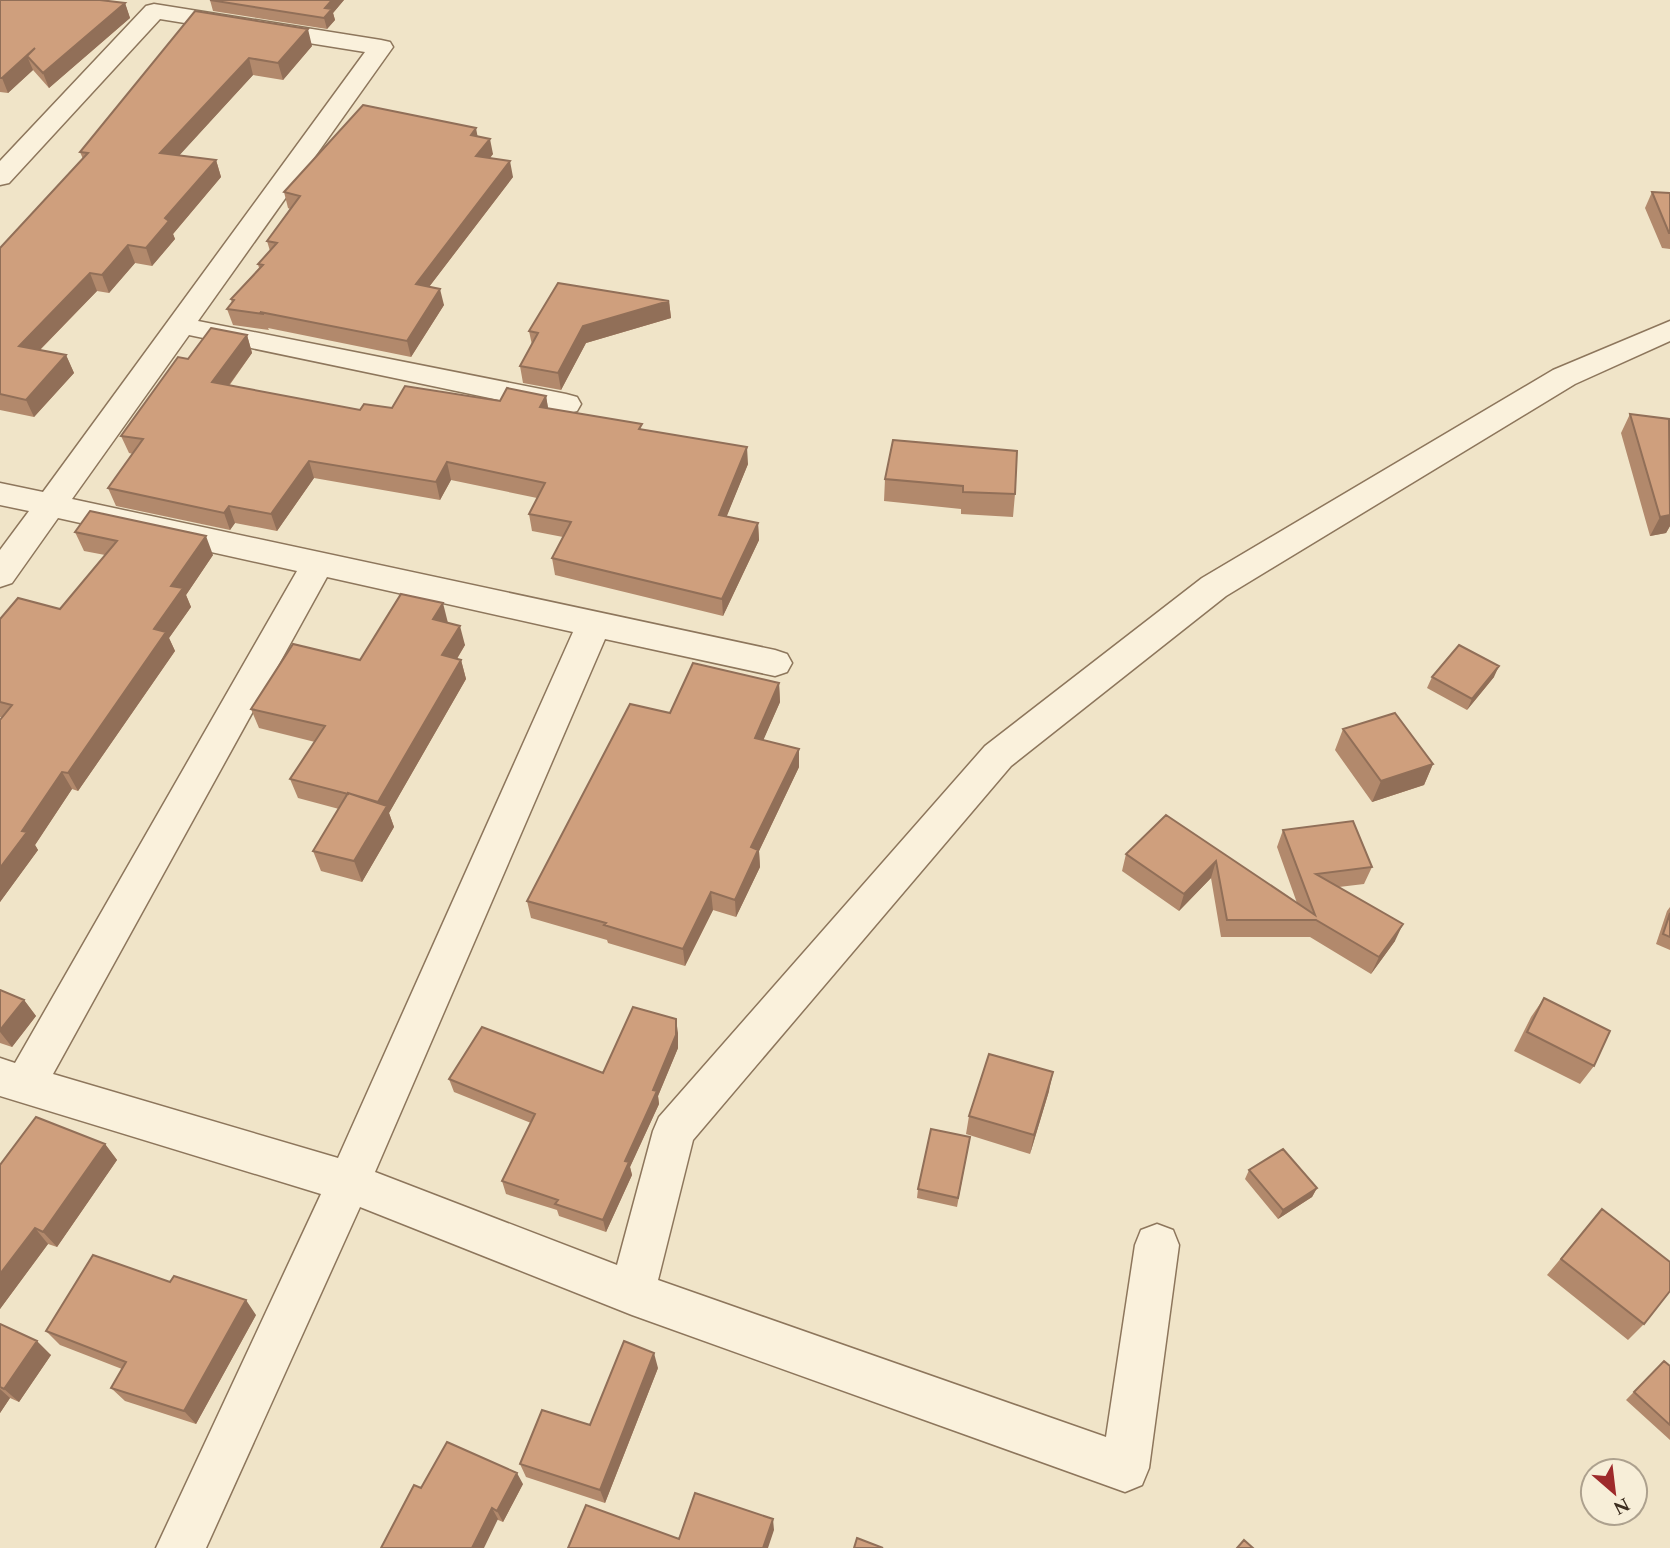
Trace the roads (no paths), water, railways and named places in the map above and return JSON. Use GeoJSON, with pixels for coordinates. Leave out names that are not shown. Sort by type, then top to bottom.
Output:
{"type":"FeatureCollection","features":[{"type":"Feature","properties":{"kind":"street"},"geometry":{"type":"LineString","coordinates":[[0,177],[152,6],[380,47],[0,575]]}},
{"type":"Feature","properties":{"kind":"street"},"geometry":{"type":"LineString","coordinates":[[179,326],[566,404]]}},
{"type":"Feature","properties":{"kind":"street"},"geometry":{"type":"LineString","coordinates":[[632,1293],[674,1131],[998,756],[1214,587],[1564,377],[1670,330]]}},
{"type":"Feature","properties":{"kind":"street"},"geometry":{"type":"LineString","coordinates":[[0,494],[775,663]]}},
{"type":"Feature","properties":{"kind":"street"},"geometry":{"type":"LineString","coordinates":[[317,565],[12,1081],[349,1182],[632,1293],[1125,1468],[1157,1245]]}},
{"type":"Feature","properties":{"kind":"street"},"geometry":{"type":"LineString","coordinates":[[181,1548],[349,1182],[594,624]]}}]}
